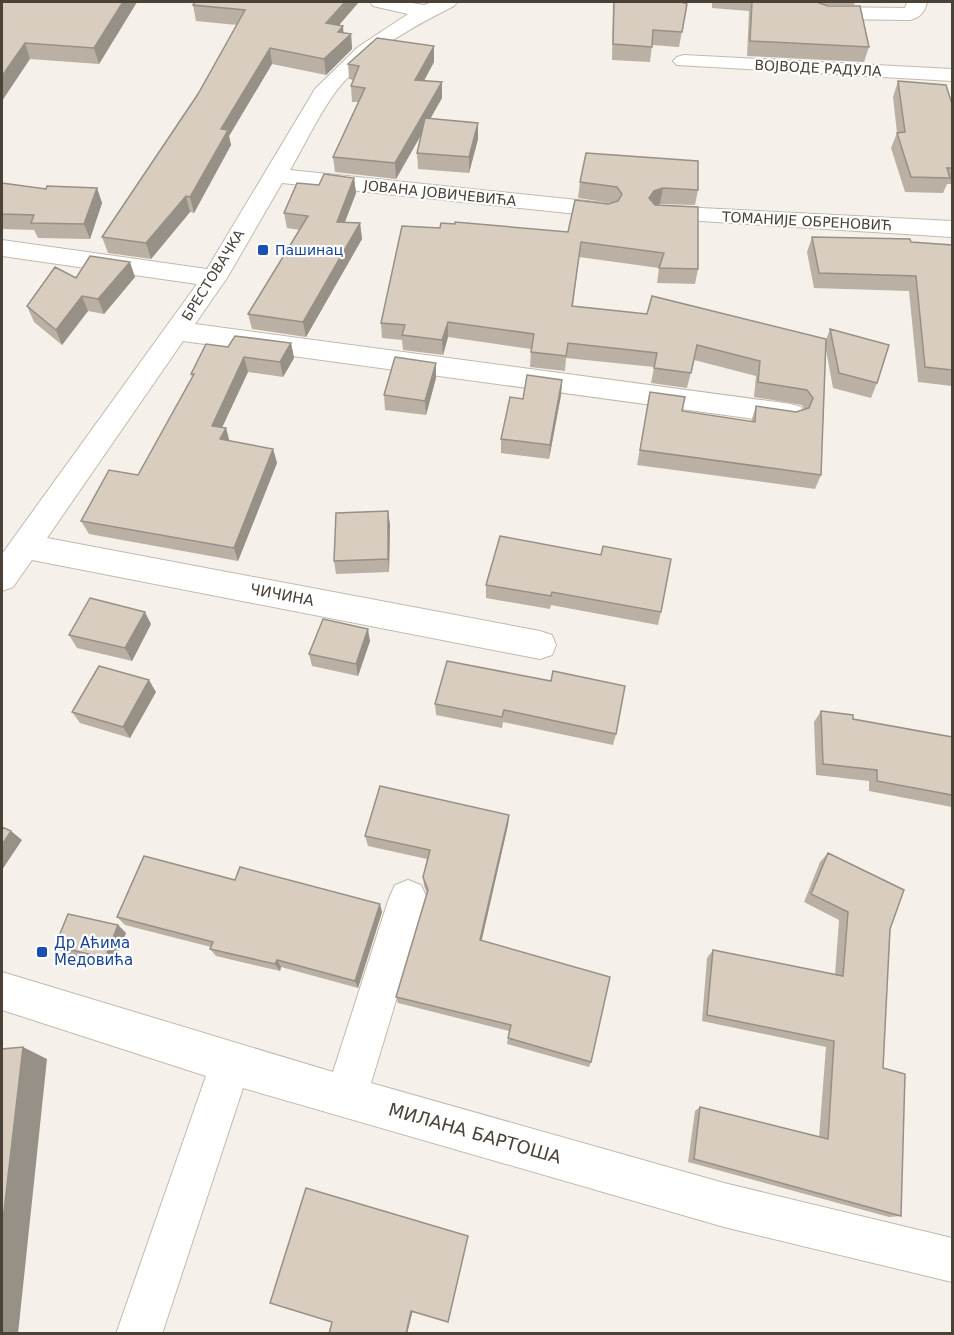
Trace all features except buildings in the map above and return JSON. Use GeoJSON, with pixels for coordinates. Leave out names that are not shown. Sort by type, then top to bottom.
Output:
{"type":"FeatureCollection","features":[{"type":"Feature","properties":{"kind":"street"},"geometry":{"type":"LineString","coordinates":[[380,2],[437,7]]}},
{"type":"Feature","properties":{"kind":"street"},"geometry":{"type":"LineString","coordinates":[[824,13],[910,14],[916,8],[917,2]]}},
{"type":"Feature","properties":{"kind":"street","name":"БРЕСТОВАЧКА"},"geometry":{"type":"LineString","coordinates":[[2,578],[214,278],[323,94],[345,66],[373,43],[437,7]]}},
{"type":"Feature","properties":{"kind":"street","name":"ВОЈВОДЕ РАДУЛА"},"geometry":{"type":"LineString","coordinates":[[684,61],[952,75]]}},
{"type":"Feature","properties":{"kind":"street","name":"ЈОВАНА ЈОВИЧЕВИЋА"},"geometry":{"type":"LineString","coordinates":[[274,175],[606,210]]}},
{"type":"Feature","properties":{"kind":"street","name":"ТОМАНИЈЕ ОБРЕНОВИЋ"},"geometry":{"type":"LineString","coordinates":[[661,213],[952,229]]}},
{"type":"Feature","properties":{"kind":"street"},"geometry":{"type":"LineString","coordinates":[[2,248],[214,278]]}},
{"type":"Feature","properties":{"kind":"street"},"geometry":{"type":"LineString","coordinates":[[177,331],[791,414]]}},
{"type":"Feature","properties":{"kind":"street","name":"ЧИЧИНА"},"geometry":{"type":"LineString","coordinates":[[24,546],[540,645]]}},
{"type":"Feature","properties":{"kind":"street"},"geometry":{"type":"LineString","coordinates":[[346,1096],[408,898]]}},
{"type":"Feature","properties":{"kind":"street","name":"МИЛАНА БАРТОША"},"geometry":{"type":"LineString","coordinates":[[2,992],[231,1064],[724,1205],[952,1260]]}},
{"type":"Feature","properties":{"kind":"street"},"geometry":{"type":"LineString","coordinates":[[139,1334],[231,1064]]}},
{"type":"Feature","properties":{"kind":"place","name":"Пашинац"},"geometry":{"type":"Point","coordinates":[263,250]}},
{"type":"Feature","properties":{"kind":"place","name":"Др Аћима Медовића"},"geometry":{"type":"Point","coordinates":[42,952]}}]}
